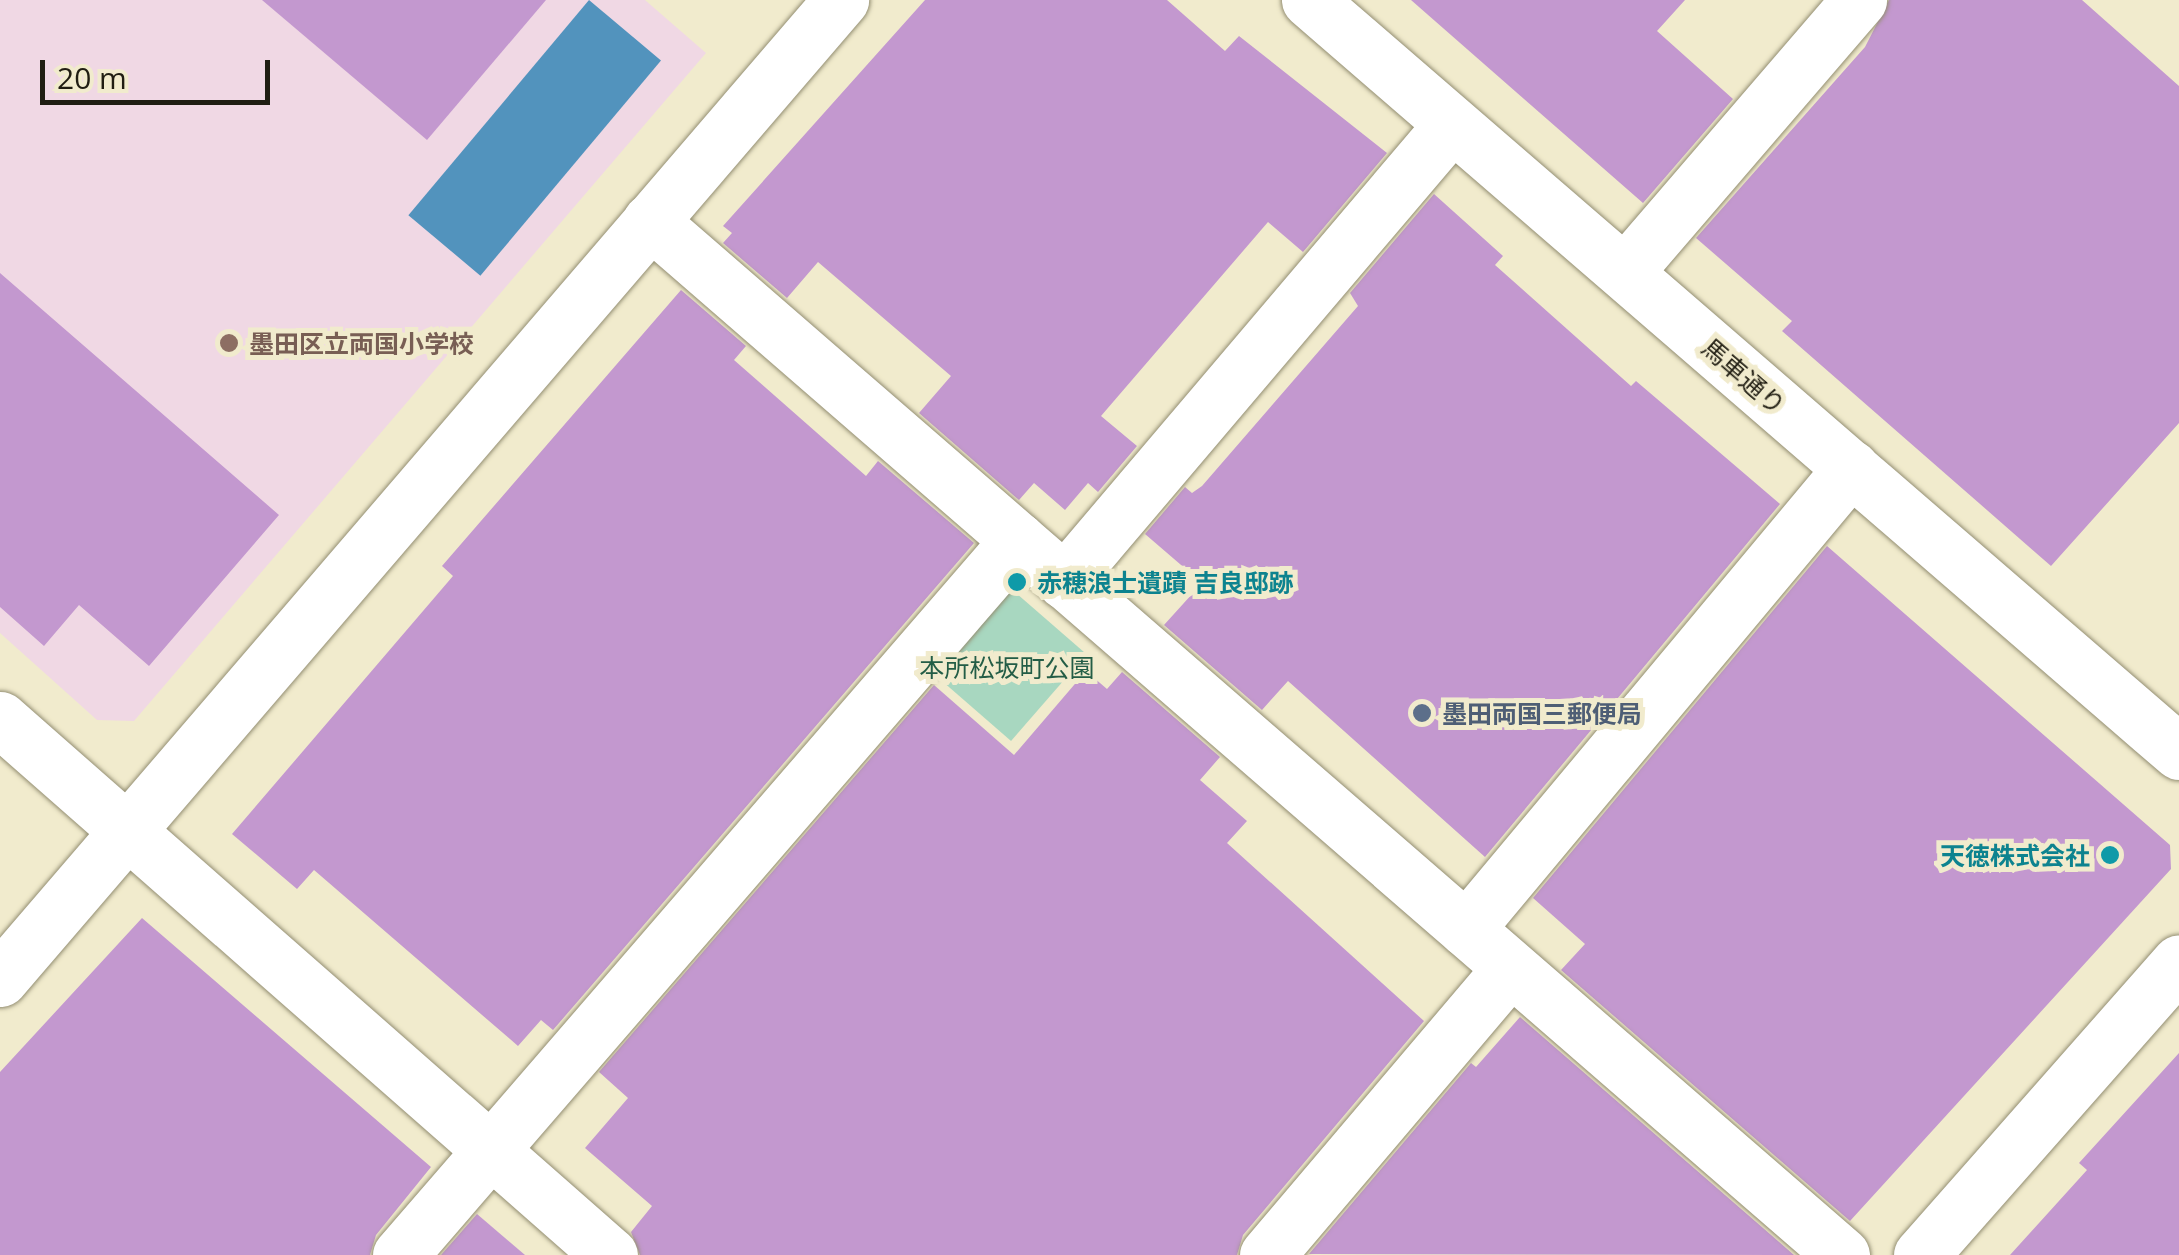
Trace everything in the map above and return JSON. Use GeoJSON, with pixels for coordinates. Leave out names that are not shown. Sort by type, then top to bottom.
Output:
{"type":"FeatureCollection","features":[{"type":"Feature","properties":{"kind":"street"},"geometry":{"type":"LineString","coordinates":[[0,979],[841,0]]}},
{"type":"Feature","properties":{"kind":"street","name":"馬車通り"},"geometry":{"type":"LineString","coordinates":[[1310,0],[2179,752]]}},
{"type":"Feature","properties":{"kind":"street"},"geometry":{"type":"LineString","coordinates":[[1624,272],[1859,0]]}},
{"type":"Feature","properties":{"kind":"street"},"geometry":{"type":"LineString","coordinates":[[1064,581],[1452,124]]}},
{"type":"Feature","properties":{"kind":"street"},"geometry":{"type":"LineString","coordinates":[[650,221],[1842,1255]]}},
{"type":"Feature","properties":{"kind":"street"},"geometry":{"type":"LineString","coordinates":[[1466,929],[1851,468]]}},
{"type":"Feature","properties":{"kind":"street"},"geometry":{"type":"LineString","coordinates":[[400,1255],[1018,540]]}},
{"type":"Feature","properties":{"kind":"street"},"geometry":{"type":"LineString","coordinates":[[0,719],[610,1255]]}},
{"type":"Feature","properties":{"kind":"street"},"geometry":{"type":"LineString","coordinates":[[1920,1255],[2179,962]]}},
{"type":"Feature","properties":{"kind":"street"},"geometry":{"type":"LineString","coordinates":[[1267,1255],[1510,968]]}},
{"type":"Feature","properties":{"kind":"shaded area","name":"墨田区立両国小学校"},"geometry":{"type":"Polygon","coordinates":[[[0,0],[645,0],[706,53],[134,721],[97,720],[0,633],[0,0]]]}},
{"type":"Feature","properties":{"kind":"green space","name":"本所松坂町公園"},"geometry":{"type":"Polygon","coordinates":[[[1008,586],[1086,654],[1011,741],[933,673],[1008,586]]]}},
{"type":"Feature","properties":{"kind":"water"},"geometry":{"type":"Polygon","coordinates":[[[589,0],[661,60],[480,276],[408,215],[589,0]]]}},
{"type":"Feature","properties":{"kind":"building"},"geometry":{"type":"Polygon","coordinates":[[[262,0],[546,0],[427,140],[262,0]]]}},
{"type":"Feature","properties":{"kind":"building"},"geometry":{"type":"Polygon","coordinates":[[[925,0],[1167,0],[1225,51],[1239,36],[1387,153],[1303,252],[1268,222],[1101,416],[1137,446],[1098,492],[1088,483],[1065,510],[1034,483],[1019,500],[919,413],[951,376],[818,262],[787,298],[723,243],[732,233],[723,226],[925,0]]]}},
{"type":"Feature","properties":{"kind":"building"},"geometry":{"type":"Polygon","coordinates":[[[1411,0],[1685,0],[1657,31],[1733,99],[1643,203],[1411,0]]]}},
{"type":"Feature","properties":{"kind":"building"},"geometry":{"type":"Polygon","coordinates":[[[1889,0],[2082,0],[2179,86],[2179,423],[2051,566],[1782,331],[1792,321],[1696,238],[1865,47],[1889,0]]]}},
{"type":"Feature","properties":{"kind":"building"},"geometry":{"type":"Polygon","coordinates":[[[1434,194],[1503,256],[1495,265],[1631,386],[1636,381],[1780,504],[1485,857],[1288,681],[1262,710],[1164,625],[1202,583],[1145,534],[1185,487],[1192,493],[1202,486],[1358,306],[1350,293],[1434,194]]]}},
{"type":"Feature","properties":{"kind":"building"},"geometry":{"type":"Polygon","coordinates":[[[0,273],[279,515],[149,666],[79,605],[44,646],[0,607],[0,273]]]}},
{"type":"Feature","properties":{"kind":"building"},"geometry":{"type":"Polygon","coordinates":[[[681,290],[746,346],[734,360],[866,476],[878,461],[974,543],[553,1030],[541,1020],[518,1046],[314,870],[297,889],[232,834],[453,576],[442,566],[681,290]]]}},
{"type":"Feature","properties":{"kind":"building"},"geometry":{"type":"Polygon","coordinates":[[[1827,546],[2170,845],[2171,869],[1850,1221],[1561,970],[1585,944],[1533,898],[1827,546]]]}},
{"type":"Feature","properties":{"kind":"building"},"geometry":{"type":"Polygon","coordinates":[[[1086,671],[1107,689],[1122,672],[1220,757],[1200,780],[1247,821],[1227,843],[1424,1021],[1243,1235],[1237,1255],[640,1255],[631,1232],[652,1206],[585,1148],[628,1098],[599,1072],[934,685],[1014,755],[1086,671]]]}},
{"type":"Feature","properties":{"kind":"building"},"geometry":{"type":"Polygon","coordinates":[[[142,918],[431,1167],[376,1235],[370,1255],[0,1255],[0,1072],[142,918]]]}},
{"type":"Feature","properties":{"kind":"building"},"geometry":{"type":"Polygon","coordinates":[[[1520,1017],[1794,1255],[1309,1254],[1471,1063],[1476,1067],[1520,1017]]]}},
{"type":"Feature","properties":{"kind":"building"},"geometry":{"type":"Polygon","coordinates":[[[2179,1053],[2179,1255],[2010,1255],[2087,1170],[2079,1163],[2179,1053]]]}},
{"type":"Feature","properties":{"kind":"building"},"geometry":{"type":"Polygon","coordinates":[[[477,1214],[525,1255],[441,1255],[477,1214]]]}},
{"type":"Feature","properties":{"kind":"place","name":"墨田区立両国小学校"},"geometry":{"type":"Point","coordinates":[229,343]}},
{"type":"Feature","properties":{"kind":"place","name":"赤穂浪士遺蹟 吉良邸跡"},"geometry":{"type":"Point","coordinates":[1017,582]}},
{"type":"Feature","properties":{"kind":"place","name":"墨田両国三郵便局"},"geometry":{"type":"Point","coordinates":[1422,713]}},
{"type":"Feature","properties":{"kind":"place","name":"天徳株式会社"},"geometry":{"type":"Point","coordinates":[2110,855]}}]}
